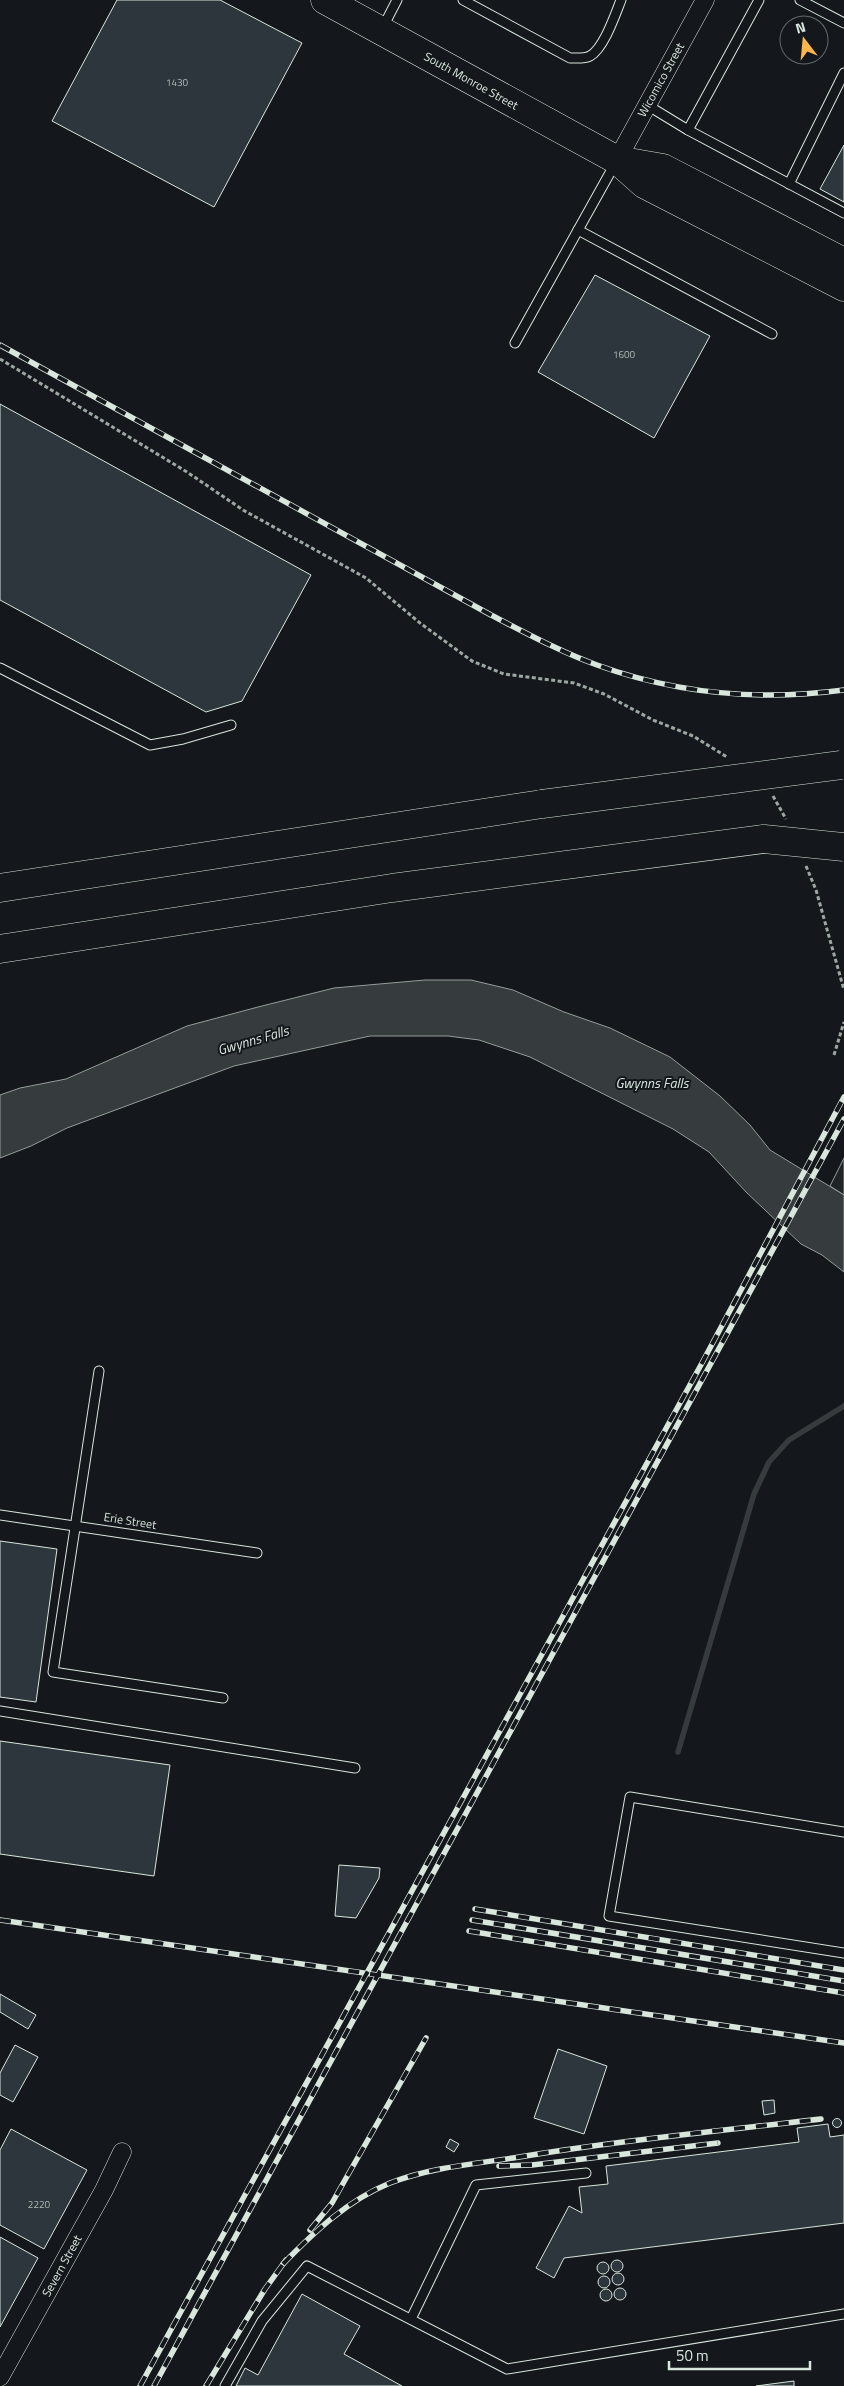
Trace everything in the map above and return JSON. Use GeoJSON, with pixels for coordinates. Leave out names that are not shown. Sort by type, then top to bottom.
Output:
{"type":"FeatureCollection","features":[{"type":"Feature","properties":{"kind":"main road","name":"South Monroe Street"},"geometry":{"type":"LineString","coordinates":[[325,0],[617,160],[644,184],[844,287]]}},
{"type":"Feature","properties":{"kind":"main road","name":"South Monroe Street"},"geometry":{"type":"LineString","coordinates":[[617,160],[663,168],[844,262]]}},
{"type":"Feature","properties":{"kind":"main road"},"geometry":{"type":"LineString","coordinates":[[0,888],[542,804],[843,765]]}},
{"type":"Feature","properties":{"kind":"main road"},"geometry":{"type":"LineString","coordinates":[[0,949],[392,888],[844,830]]}},
{"type":"Feature","properties":{"kind":"main road"},"geometry":{"type":"LineString","coordinates":[[764,839],[844,847]]}},
{"type":"Feature","properties":{"kind":"street","name":"Wicomico Street"},"geometry":{"type":"LineString","coordinates":[[617,160],[705,0]]}},
{"type":"Feature","properties":{"kind":"street","name":"Severn Street"},"geometry":{"type":"LineString","coordinates":[[3,2366],[104,2190],[122,2152]]}},
{"type":"Feature","properties":{"kind":"lane"},"geometry":{"type":"LineString","coordinates":[[380,31],[397,0]]}},
{"type":"Feature","properties":{"kind":"lane"},"geometry":{"type":"LineString","coordinates":[[463,0],[570,58],[590,56],[600,47],[622,0]]}},
{"type":"Feature","properties":{"kind":"lane"},"geometry":{"type":"LineString","coordinates":[[688,130],[759,0]]}},
{"type":"Feature","properties":{"kind":"lane"},"geometry":{"type":"LineString","coordinates":[[800,0],[844,23]]}},
{"type":"Feature","properties":{"kind":"lane"},"geometry":{"type":"LineString","coordinates":[[789,184],[844,73]]}},
{"type":"Feature","properties":{"kind":"lane"},"geometry":{"type":"LineString","coordinates":[[647,105],[688,130],[844,213]]}},
{"type":"Feature","properties":{"kind":"lane"},"geometry":{"type":"LineString","coordinates":[[515,343],[617,160]]}},
{"type":"Feature","properties":{"kind":"lane"},"geometry":{"type":"LineString","coordinates":[[578,230],[772,334]]}},
{"type":"Feature","properties":{"kind":"lane"},"geometry":{"type":"LineString","coordinates":[[0,668],[150,745],[183,739],[231,724]]}},
{"type":"Feature","properties":{"kind":"lane"},"geometry":{"type":"LineString","coordinates":[[99,1371],[53,1672],[223,1698]]}},
{"type":"Feature","properties":{"kind":"lane","name":"Erie Street"},"geometry":{"type":"LineString","coordinates":[[0,1514],[257,1553]]}},
{"type":"Feature","properties":{"kind":"lane"},"geometry":{"type":"LineString","coordinates":[[0,1711],[355,1768]]}},
{"type":"Feature","properties":{"kind":"lane"},"geometry":{"type":"LineString","coordinates":[[844,1832],[630,1797],[609,1916],[844,1953]]}},
{"type":"Feature","properties":{"kind":"lane"},"geometry":{"type":"LineString","coordinates":[[411,2319],[476,2185],[586,2173]]}},
{"type":"Feature","properties":{"kind":"lane"},"geometry":{"type":"LineString","coordinates":[[225,2386],[262,2321],[307,2266],[507,2369],[844,2314]]}},
{"type":"Feature","properties":{"kind":"path"},"geometry":{"type":"LineString","coordinates":[[0,359],[26,372],[187,472],[243,510],[366,578],[420,623],[472,661],[504,674],[574,683],[604,694],[653,720],[693,736],[734,761]]}},
{"type":"Feature","properties":{"kind":"path"},"geometry":{"type":"LineString","coordinates":[[769,792],[788,822]]}},
{"type":"Feature","properties":{"kind":"path"},"geometry":{"type":"LineString","coordinates":[[806,864],[816,890],[844,990]]}},
{"type":"Feature","properties":{"kind":"path"},"geometry":{"type":"LineString","coordinates":[[834,1055],[844,1022]]}},
{"type":"Feature","properties":{"kind":"shaded area"},"geometry":{"type":"Polygon","coordinates":[[[844,1158],[844,1195],[830,1186],[844,1158]]]}},
{"type":"Feature","properties":{"kind":"water","name":"Gwynns Falls"},"geometry":{"type":"Polygon","coordinates":[[[425,980],[471,980],[513,990],[564,1012],[610,1028],[670,1057],[720,1096],[750,1125],[770,1150],[844,1195],[844,1272],[822,1255],[801,1244],[747,1193],[709,1152],[673,1129],[530,1057],[479,1040],[448,1036],[370,1036],[234,1066],[67,1128],[31,1146],[0,1158],[0,1095],[20,1088],[66,1079],[187,1026],[334,988],[425,980]]]}},
{"type":"Feature","properties":{"kind":"building"},"geometry":{"type":"Polygon","coordinates":[[[117,0],[220,0],[302,43],[214,207],[52,121],[117,0]]]}},
{"type":"Feature","properties":{"kind":"building"},"geometry":{"type":"Polygon","coordinates":[[[844,145],[844,202],[820,189],[844,145]]]}},
{"type":"Feature","properties":{"kind":"building"},"geometry":{"type":"Polygon","coordinates":[[[595,275],[710,336],[654,438],[538,372],[595,275]]]}},
{"type":"Feature","properties":{"kind":"building"},"geometry":{"type":"Polygon","coordinates":[[[0,404],[311,575],[242,701],[206,712],[0,600],[0,404]]]}},
{"type":"Feature","properties":{"kind":"building"},"geometry":{"type":"Polygon","coordinates":[[[0,1541],[57,1549],[36,1702],[0,1697],[0,1541]]]}},
{"type":"Feature","properties":{"kind":"building"},"geometry":{"type":"Polygon","coordinates":[[[0,1741],[170,1765],[154,1876],[0,1854],[0,1741]]]}},
{"type":"Feature","properties":{"kind":"building"},"geometry":{"type":"Polygon","coordinates":[[[339,1865],[380,1868],[379,1878],[356,1918],[335,1916],[339,1865]]]}},
{"type":"Feature","properties":{"kind":"building"},"geometry":{"type":"Polygon","coordinates":[[[0,1994],[36,2015],[28,2029],[0,2012],[0,1994]]]}},
{"type":"Feature","properties":{"kind":"building"},"geometry":{"type":"Polygon","coordinates":[[[15,2045],[38,2057],[13,2102],[0,2095],[0,2073],[15,2045]]]}},
{"type":"Feature","properties":{"kind":"building"},"geometry":{"type":"Polygon","coordinates":[[[558,2049],[607,2066],[584,2134],[534,2118],[558,2049]]]}},
{"type":"Feature","properties":{"kind":"building"},"geometry":{"type":"Polygon","coordinates":[[[774,2100],[775,2113],[764,2115],[762,2101],[774,2100]]]}},
{"type":"Feature","properties":{"kind":"building"},"geometry":{"type":"Polygon","coordinates":[[[837,2118],[842,2123],[837,2128],[832,2123],[837,2118]]]}},
{"type":"Feature","properties":{"kind":"building"},"geometry":{"type":"Polygon","coordinates":[[[828,2124],[830,2137],[844,2135],[844,2223],[564,2258],[554,2278],[536,2268],[569,2206],[582,2213],[579,2187],[608,2184],[606,2166],[799,2142],[797,2128],[828,2124]]]}},
{"type":"Feature","properties":{"kind":"building"},"geometry":{"type":"Polygon","coordinates":[[[11,2129],[87,2170],[44,2249],[0,2225],[0,2150],[11,2129]]]}},
{"type":"Feature","properties":{"kind":"building"},"geometry":{"type":"Polygon","coordinates":[[[450,2139],[459,2144],[454,2152],[446,2147],[450,2139]]]}},
{"type":"Feature","properties":{"kind":"building"},"geometry":{"type":"Polygon","coordinates":[[[0,2237],[38,2258],[0,2327],[0,2237]]]}},
{"type":"Feature","properties":{"kind":"building"},"geometry":{"type":"Polygon","coordinates":[[[615,2260],[619,2260],[623,2266],[619,2272],[615,2272],[611,2268],[611,2264],[615,2260]]]}},
{"type":"Feature","properties":{"kind":"building"},"geometry":{"type":"Polygon","coordinates":[[[601,2262],[605,2262],[609,2268],[605,2274],[601,2274],[597,2270],[597,2266],[601,2262]]]}},
{"type":"Feature","properties":{"kind":"building"},"geometry":{"type":"Polygon","coordinates":[[[616,2273],[620,2273],[624,2279],[620,2285],[616,2285],[612,2281],[612,2277],[616,2273]]]}},
{"type":"Feature","properties":{"kind":"building"},"geometry":{"type":"Polygon","coordinates":[[[602,2276],[606,2276],[610,2282],[606,2288],[602,2288],[598,2284],[598,2280],[602,2276]]]}},
{"type":"Feature","properties":{"kind":"building"},"geometry":{"type":"Polygon","coordinates":[[[618,2288],[622,2288],[626,2294],[622,2300],[618,2300],[614,2296],[614,2292],[618,2288]]]}},
{"type":"Feature","properties":{"kind":"building"},"geometry":{"type":"Polygon","coordinates":[[[604,2289],[608,2289],[612,2295],[608,2301],[604,2301],[600,2297],[600,2293],[604,2289]]]}},
{"type":"Feature","properties":{"kind":"building"},"geometry":{"type":"Polygon","coordinates":[[[302,2294],[360,2326],[344,2354],[402,2386],[236,2386],[245,2368],[258,2375],[302,2294]]]}},
{"type":"Feature","properties":{"kind":"building"},"geometry":{"type":"Polygon","coordinates":[[[794,2381],[794,2386],[756,2386],[794,2381]]]}},
{"type":"Feature","properties":{"kind":"waterway"},"geometry":{"type":"LineString","coordinates":[[678,1752],[754,1494],[769,1462],[789,1440],[844,1406]]}},
{"type":"Feature","properties":{"kind":"railway"},"geometry":{"type":"LineString","coordinates":[[0,345],[491,615],[584,660],[627,675],[688,689],[750,695],[782,695],[844,690]]}},
{"type":"Feature","properties":{"kind":"railway"},"geometry":{"type":"LineString","coordinates":[[140,2386],[702,1363],[844,1097]]}},
{"type":"Feature","properties":{"kind":"railway"},"geometry":{"type":"LineString","coordinates":[[154,2386],[844,1119]]}},
{"type":"Feature","properties":{"kind":"railway"},"geometry":{"type":"LineString","coordinates":[[475,1909],[844,1970]]}},
{"type":"Feature","properties":{"kind":"railway"},"geometry":{"type":"LineString","coordinates":[[0,1920],[844,2043]]}},
{"type":"Feature","properties":{"kind":"railway"},"geometry":{"type":"LineString","coordinates":[[472,1920],[844,1981]]}},
{"type":"Feature","properties":{"kind":"railway"},"geometry":{"type":"LineString","coordinates":[[469,1931],[844,1993]]}},
{"type":"Feature","properties":{"kind":"railway"},"geometry":{"type":"LineString","coordinates":[[310,2230],[332,2203],[426,2038]]}},
{"type":"Feature","properties":{"kind":"railway"},"geometry":{"type":"LineString","coordinates":[[283,2264],[319,2229],[360,2198],[390,2183],[405,2178],[435,2170],[590,2146],[821,2119]]}},
{"type":"Feature","properties":{"kind":"railway"},"geometry":{"type":"LineString","coordinates":[[499,2166],[532,2165],[718,2143]]}},
{"type":"Feature","properties":{"kind":"railway"},"geometry":{"type":"LineString","coordinates":[[206,2386],[265,2289],[286,2260]]}}]}
